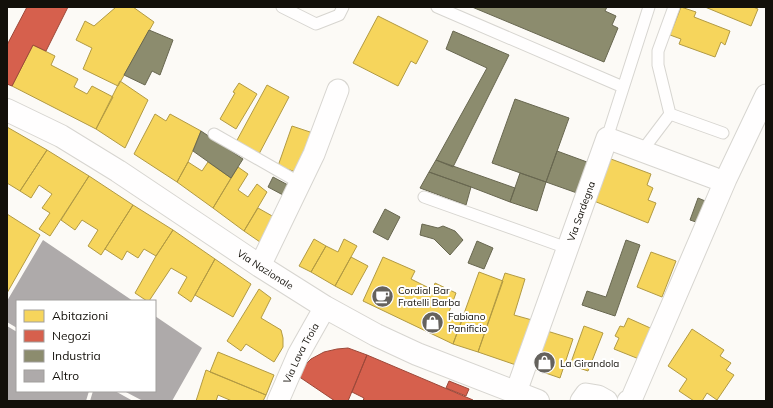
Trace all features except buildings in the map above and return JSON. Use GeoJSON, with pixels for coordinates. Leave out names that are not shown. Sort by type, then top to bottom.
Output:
{"type":"FeatureCollection","features":[{"type":"Feature","properties":{"kind":"main road","name":"Via Nazionale"},"geometry":{"type":"LineString","coordinates":[[7,110],[61,136],[118,170],[260,266],[325,307],[376,335],[417,354],[538,401]]}},
{"type":"Feature","properties":{"kind":"street"},"geometry":{"type":"LineString","coordinates":[[260,266],[314,154],[338,90]]}},
{"type":"Feature","properties":{"kind":"street"},"geometry":{"type":"LineString","coordinates":[[628,401],[631,400],[726,179],[766,95]]}},
{"type":"Feature","properties":{"kind":"street"},"geometry":{"type":"LineString","coordinates":[[607,138],[714,178]]}},
{"type":"Feature","properties":{"kind":"street","name":"Via Sardegna"},"geometry":{"type":"LineString","coordinates":[[516,392],[607,138]]}},
{"type":"Feature","properties":{"kind":"street","name":"Via Lava Troia"},"geometry":{"type":"LineString","coordinates":[[278,401],[298,355],[325,307]]}},
{"type":"Feature","properties":{"kind":"street"},"geometry":{"type":"LineString","coordinates":[[581,401],[586,394],[598,396],[608,401]]}},
{"type":"Feature","properties":{"kind":"lane"},"geometry":{"type":"LineString","coordinates":[[282,7],[316,24],[339,15],[343,7]]}},
{"type":"Feature","properties":{"kind":"lane"},"geometry":{"type":"LineString","coordinates":[[437,7],[623,87]]}},
{"type":"Feature","properties":{"kind":"lane"},"geometry":{"type":"LineString","coordinates":[[607,138],[649,7]]}},
{"type":"Feature","properties":{"kind":"lane"},"geometry":{"type":"LineString","coordinates":[[670,114],[658,65],[658,51],[674,7]]}},
{"type":"Feature","properties":{"kind":"lane"},"geometry":{"type":"LineString","coordinates":[[670,114],[723,133]]}},
{"type":"Feature","properties":{"kind":"lane"},"geometry":{"type":"LineString","coordinates":[[642,151],[670,114]]}},
{"type":"Feature","properties":{"kind":"lane"},"geometry":{"type":"LineString","coordinates":[[214,134],[300,183]]}},
{"type":"Feature","properties":{"kind":"lane"},"geometry":{"type":"LineString","coordinates":[[424,197],[568,248]]}},
{"type":"Feature","properties":{"kind":"place","name":"Cordial Bar Fratelli Barba"},"geometry":{"type":"Point","coordinates":[382,296]}},
{"type":"Feature","properties":{"kind":"place","name":"Fabiano Panificio"},"geometry":{"type":"Point","coordinates":[432,322]}},
{"type":"Feature","properties":{"kind":"place","name":"La Girandola"},"geometry":{"type":"Point","coordinates":[544,363]}}]}
